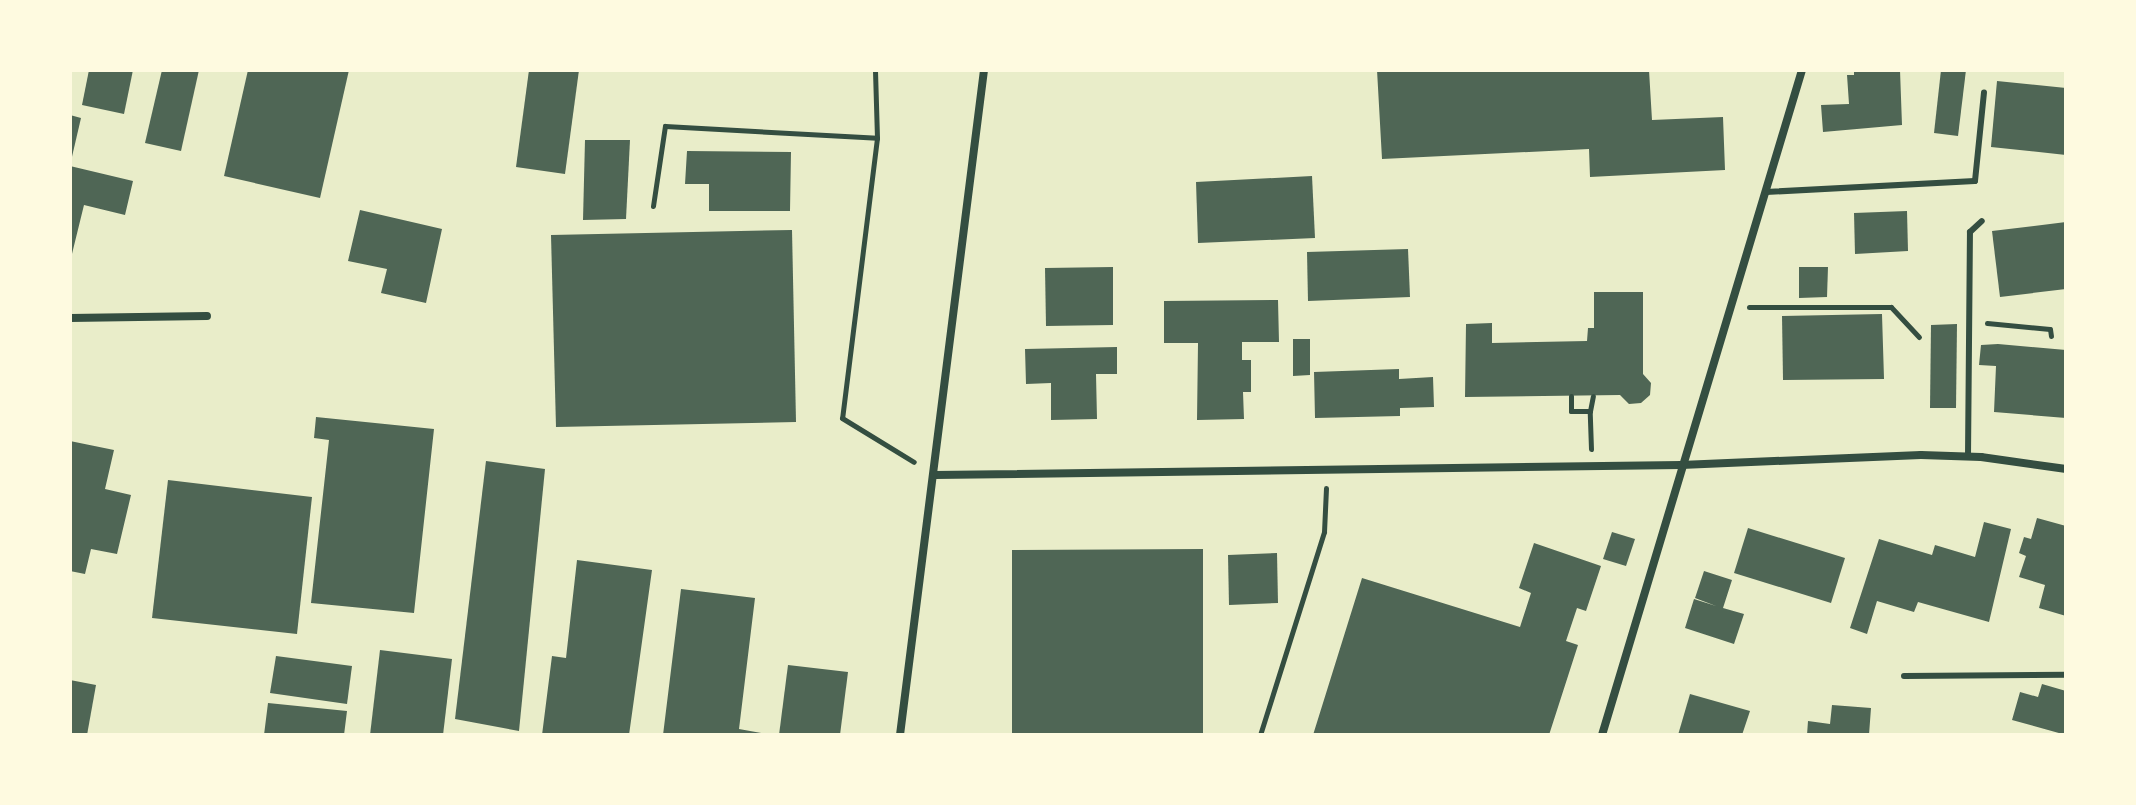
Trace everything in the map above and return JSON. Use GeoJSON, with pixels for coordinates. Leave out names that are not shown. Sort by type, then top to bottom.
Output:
{"type":"FeatureCollection","features":[{"type":"Feature","properties":{"kind":"street"},"geometry":{"type":"LineString","coordinates":[[900,735],[984,70]]}},
{"type":"Feature","properties":{"kind":"street"},"geometry":{"type":"LineString","coordinates":[[1602,735],[1802,70]]}},
{"type":"Feature","properties":{"kind":"street"},"geometry":{"type":"LineString","coordinates":[[70,318],[207,316]]}},
{"type":"Feature","properties":{"kind":"street"},"geometry":{"type":"LineString","coordinates":[[935,475],[1328,467],[1681,465],[1921,455],[1968,457],[2066,469]]}},
{"type":"Feature","properties":{"kind":"lane"},"geometry":{"type":"LineString","coordinates":[[1766,192],[1975,181],[1984,92]]}},
{"type":"Feature","properties":{"kind":"lane"},"geometry":{"type":"LineString","coordinates":[[1968,457],[1970,232],[1982,221]]}},
{"type":"Feature","properties":{"kind":"lane"},"geometry":{"type":"LineString","coordinates":[[1904,676],[2066,675]]}},
{"type":"Feature","properties":{"kind":"path"},"geometry":{"type":"LineString","coordinates":[[875,70],[877,138],[842,418],[935,475]]}},
{"type":"Feature","properties":{"kind":"path"},"geometry":{"type":"LineString","coordinates":[[653,206],[665,126],[877,138]]}},
{"type":"Feature","properties":{"kind":"path"},"geometry":{"type":"LineString","coordinates":[[1730,307],[1891,307],[1919,337]]}},
{"type":"Feature","properties":{"kind":"path"},"geometry":{"type":"LineString","coordinates":[[1970,322],[2050,329],[2051,336]]}},
{"type":"Feature","properties":{"kind":"path"},"geometry":{"type":"LineString","coordinates":[[1571,396],[1571,411],[1590,411]]}},
{"type":"Feature","properties":{"kind":"path"},"geometry":{"type":"LineString","coordinates":[[1591,466],[1590,411],[1593,396]]}},
{"type":"Feature","properties":{"kind":"path"},"geometry":{"type":"LineString","coordinates":[[1260,735],[1324,532],[1328,467]]}},
{"type":"Feature","properties":{"kind":"building"},"geometry":{"type":"Polygon","coordinates":[[[89,70],[133,70],[124,114],[82,105],[89,70]]]}},
{"type":"Feature","properties":{"kind":"building"},"geometry":{"type":"Polygon","coordinates":[[[162,70],[199,70],[181,151],[145,143],[162,70]]]}},
{"type":"Feature","properties":{"kind":"building"},"geometry":{"type":"Polygon","coordinates":[[[248,70],[349,70],[320,198],[224,176],[248,70]]]}},
{"type":"Feature","properties":{"kind":"building"},"geometry":{"type":"Polygon","coordinates":[[[529,70],[579,70],[565,174],[516,167],[529,70]]]}},
{"type":"Feature","properties":{"kind":"building"},"geometry":{"type":"Polygon","coordinates":[[[1377,70],[1649,70],[1652,120],[1723,117],[1725,170],[1590,177],[1589,149],[1382,159],[1377,70]]]}},
{"type":"Feature","properties":{"kind":"building"},"geometry":{"type":"Polygon","coordinates":[[[1854,70],[1900,70],[1902,125],[1823,132],[1821,105],[1849,104],[1847,75],[1854,75],[1854,70]]]}},
{"type":"Feature","properties":{"kind":"building"},"geometry":{"type":"Polygon","coordinates":[[[1941,70],[1966,70],[1958,136],[1934,133],[1941,70]]]}},
{"type":"Feature","properties":{"kind":"building"},"geometry":{"type":"Polygon","coordinates":[[[1997,81],[2066,88],[2066,155],[1991,147],[1997,81]]]}},
{"type":"Feature","properties":{"kind":"building"},"geometry":{"type":"Polygon","coordinates":[[[70,115],[81,118],[71,161],[70,161],[70,115]]]}},
{"type":"Feature","properties":{"kind":"building"},"geometry":{"type":"Polygon","coordinates":[[[585,140],[630,140],[626,219],[583,220],[585,140]]]}},
{"type":"Feature","properties":{"kind":"building"},"geometry":{"type":"Polygon","coordinates":[[[687,151],[791,152],[790,211],[709,211],[709,184],[685,184],[687,151]]]}},
{"type":"Feature","properties":{"kind":"building"},"geometry":{"type":"Polygon","coordinates":[[[70,166],[133,181],[125,215],[84,205],[71,258],[70,166]]]}},
{"type":"Feature","properties":{"kind":"building"},"geometry":{"type":"Polygon","coordinates":[[[1312,176],[1315,238],[1198,243],[1196,182],[1312,176]]]}},
{"type":"Feature","properties":{"kind":"building"},"geometry":{"type":"Polygon","coordinates":[[[360,210],[442,229],[426,303],[381,293],[387,269],[348,261],[360,210]]]}},
{"type":"Feature","properties":{"kind":"building"},"geometry":{"type":"Polygon","coordinates":[[[1907,211],[1908,251],[1855,254],[1854,213],[1907,211]]]}},
{"type":"Feature","properties":{"kind":"building"},"geometry":{"type":"Polygon","coordinates":[[[2066,222],[2066,289],[2000,297],[1992,231],[2066,222]]]}},
{"type":"Feature","properties":{"kind":"building"},"geometry":{"type":"Polygon","coordinates":[[[792,230],[796,422],[556,427],[551,235],[792,230]]]}},
{"type":"Feature","properties":{"kind":"building"},"geometry":{"type":"Polygon","coordinates":[[[1408,249],[1410,297],[1308,301],[1307,252],[1408,249]]]}},
{"type":"Feature","properties":{"kind":"building"},"geometry":{"type":"Polygon","coordinates":[[[1113,267],[1113,325],[1046,326],[1045,268],[1113,267]]]}},
{"type":"Feature","properties":{"kind":"building"},"geometry":{"type":"Polygon","coordinates":[[[1799,267],[1828,267],[1827,297],[1799,298],[1799,267]]]}},
{"type":"Feature","properties":{"kind":"building"},"geometry":{"type":"Polygon","coordinates":[[[1594,292],[1643,292],[1643,374],[1651,383],[1650,395],[1641,403],[1629,404],[1620,395],[1465,397],[1466,324],[1492,323],[1492,343],[1587,341],[1588,328],[1594,328],[1594,292]]]}},
{"type":"Feature","properties":{"kind":"building"},"geometry":{"type":"Polygon","coordinates":[[[1278,300],[1279,342],[1242,342],[1242,360],[1251,360],[1251,392],[1243,392],[1244,419],[1197,420],[1198,343],[1164,343],[1164,301],[1278,300]]]}},
{"type":"Feature","properties":{"kind":"building"},"geometry":{"type":"Polygon","coordinates":[[[1882,314],[1884,379],[1783,380],[1782,316],[1882,314]]]}},
{"type":"Feature","properties":{"kind":"building"},"geometry":{"type":"Polygon","coordinates":[[[1957,324],[1956,408],[1930,408],[1931,325],[1957,324]]]}},
{"type":"Feature","properties":{"kind":"building"},"geometry":{"type":"Polygon","coordinates":[[[1293,339],[1310,339],[1310,375],[1293,376],[1293,339]]]}},
{"type":"Feature","properties":{"kind":"building"},"geometry":{"type":"Polygon","coordinates":[[[1981,345],[2066,350],[2066,418],[1994,412],[1996,366],[1979,365],[1981,345]]]}},
{"type":"Feature","properties":{"kind":"building"},"geometry":{"type":"Polygon","coordinates":[[[1117,347],[1117,374],[1096,374],[1097,419],[1051,420],[1051,383],[1026,384],[1025,349],[1117,347]]]}},
{"type":"Feature","properties":{"kind":"building"},"geometry":{"type":"Polygon","coordinates":[[[1399,369],[1399,379],[1433,377],[1434,407],[1400,408],[1400,416],[1315,418],[1314,372],[1399,369]]]}},
{"type":"Feature","properties":{"kind":"building"},"geometry":{"type":"Polygon","coordinates":[[[316,417],[434,429],[414,613],[311,603],[329,440],[314,438],[316,417]]]}},
{"type":"Feature","properties":{"kind":"building"},"geometry":{"type":"Polygon","coordinates":[[[70,441],[114,450],[105,489],[131,495],[117,554],[91,549],[85,574],[70,571],[70,441]]]}},
{"type":"Feature","properties":{"kind":"building"},"geometry":{"type":"Polygon","coordinates":[[[486,461],[545,469],[519,731],[455,719],[486,461]]]}},
{"type":"Feature","properties":{"kind":"building"},"geometry":{"type":"Polygon","coordinates":[[[168,480],[312,497],[297,634],[152,618],[168,480]]]}},
{"type":"Feature","properties":{"kind":"building"},"geometry":{"type":"Polygon","coordinates":[[[2037,518],[2066,526],[2066,616],[2039,608],[2045,585],[2019,577],[2026,556],[2019,553],[2024,537],[2031,539],[2037,518]]]}},
{"type":"Feature","properties":{"kind":"building"},"geometry":{"type":"Polygon","coordinates":[[[1984,522],[2011,529],[1989,622],[1918,602],[1914,612],[1877,601],[1867,634],[1850,628],[1879,539],[1932,555],[1935,545],[1975,557],[1984,522]]]}},
{"type":"Feature","properties":{"kind":"building"},"geometry":{"type":"Polygon","coordinates":[[[1748,528],[1845,558],[1831,603],[1734,573],[1748,528]]]}},
{"type":"Feature","properties":{"kind":"building"},"geometry":{"type":"Polygon","coordinates":[[[1612,532],[1635,539],[1626,566],[1603,559],[1612,532]]]}},
{"type":"Feature","properties":{"kind":"building"},"geometry":{"type":"Polygon","coordinates":[[[1534,543],[1601,566],[1586,611],[1577,608],[1566,641],[1578,645],[1549,735],[1313,735],[1362,578],[1520,627],[1531,593],[1519,588],[1534,543]]]}},
{"type":"Feature","properties":{"kind":"building"},"geometry":{"type":"Polygon","coordinates":[[[1203,549],[1203,735],[1012,735],[1012,550],[1203,549]]]}},
{"type":"Feature","properties":{"kind":"building"},"geometry":{"type":"Polygon","coordinates":[[[1277,553],[1278,603],[1229,605],[1228,555],[1277,553]]]}},
{"type":"Feature","properties":{"kind":"building"},"geometry":{"type":"Polygon","coordinates":[[[577,560],[652,570],[629,735],[542,735],[552,656],[566,658],[577,560]]]}},
{"type":"Feature","properties":{"kind":"building"},"geometry":{"type":"Polygon","coordinates":[[[1704,571],[1732,580],[1723,608],[1744,614],[1734,644],[1685,628],[1694,599],[1716,606],[1695,598],[1704,571]]]}},
{"type":"Feature","properties":{"kind":"building"},"geometry":{"type":"Polygon","coordinates":[[[681,589],[755,598],[739,729],[773,735],[663,735],[681,589]]]}},
{"type":"Feature","properties":{"kind":"building"},"geometry":{"type":"Polygon","coordinates":[[[380,650],[452,659],[443,735],[370,735],[380,650]]]}},
{"type":"Feature","properties":{"kind":"building"},"geometry":{"type":"Polygon","coordinates":[[[276,656],[352,666],[347,704],[270,693],[276,656]]]}},
{"type":"Feature","properties":{"kind":"building"},"geometry":{"type":"Polygon","coordinates":[[[788,665],[848,672],[840,735],[779,735],[788,665]]]}},
{"type":"Feature","properties":{"kind":"building"},"geometry":{"type":"Polygon","coordinates":[[[70,680],[96,685],[87,735],[70,735],[70,680]]]}},
{"type":"Feature","properties":{"kind":"building"},"geometry":{"type":"Polygon","coordinates":[[[2042,684],[2066,691],[2066,735],[2012,720],[2020,692],[2038,697],[2042,684]]]}},
{"type":"Feature","properties":{"kind":"building"},"geometry":{"type":"Polygon","coordinates":[[[1690,694],[1750,711],[1742,735],[1678,735],[1690,694]]]}},
{"type":"Feature","properties":{"kind":"building"},"geometry":{"type":"Polygon","coordinates":[[[268,703],[347,711],[344,735],[264,735],[268,703]]]}},
{"type":"Feature","properties":{"kind":"building"},"geometry":{"type":"Polygon","coordinates":[[[1832,705],[1871,708],[1869,735],[1807,735],[1808,721],[1830,724],[1832,705]]]}}]}
